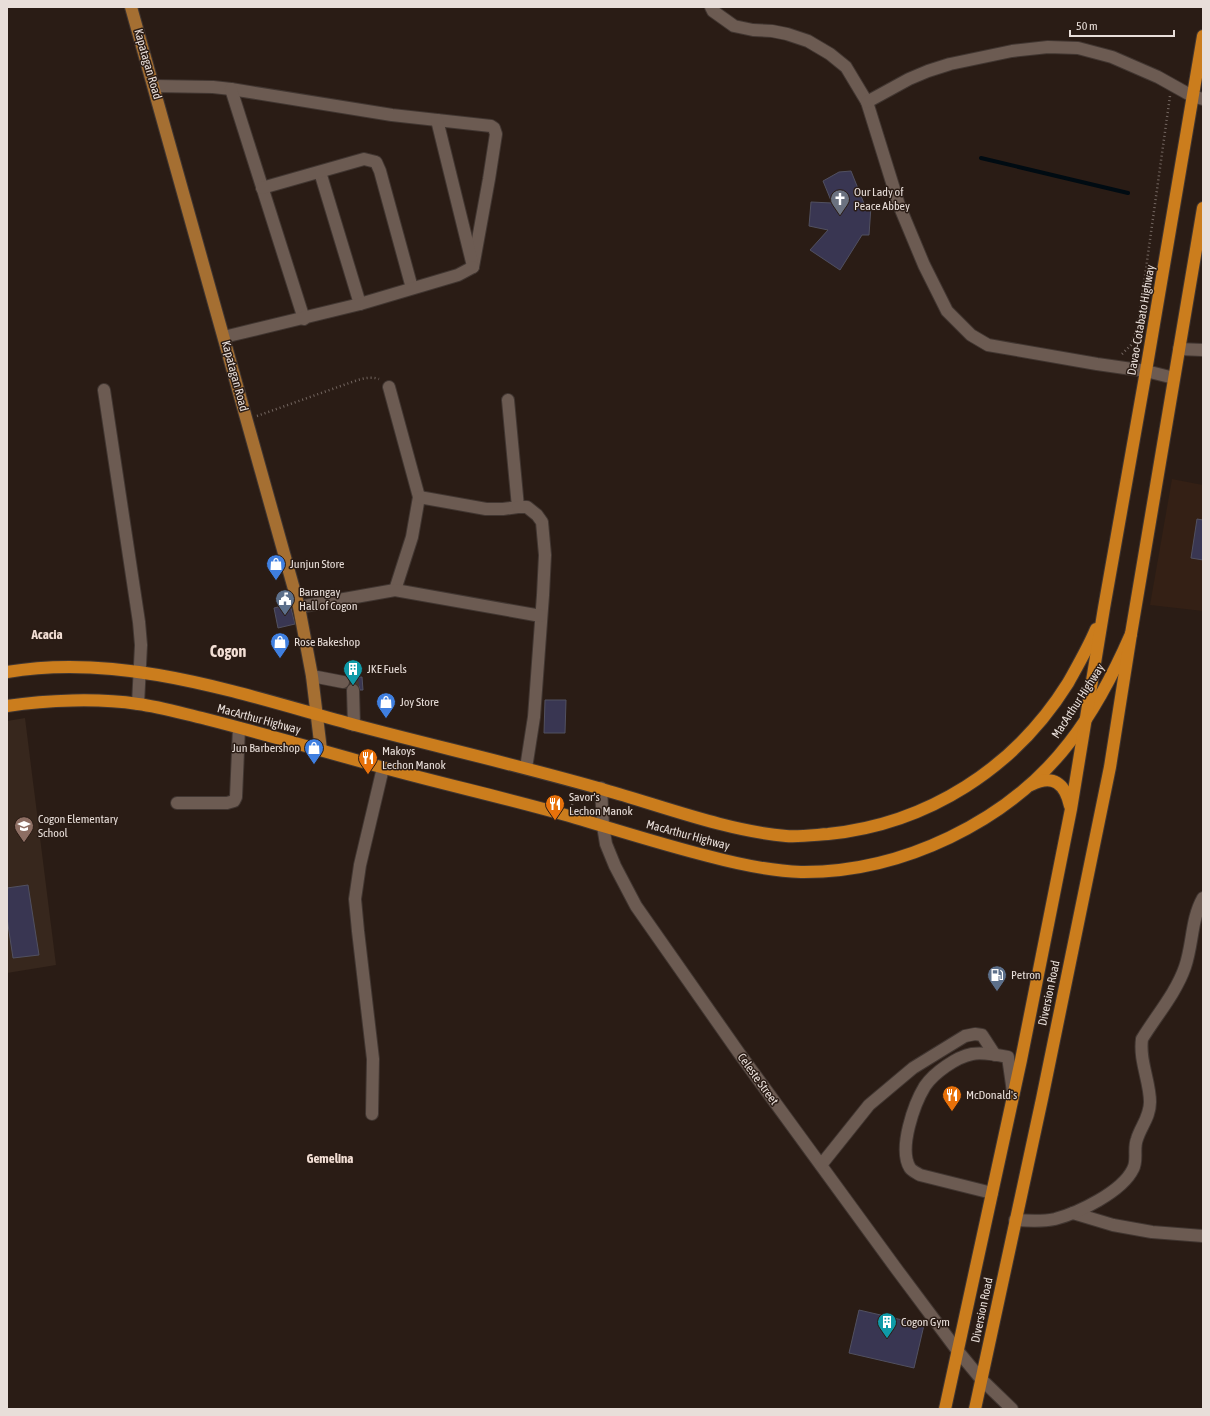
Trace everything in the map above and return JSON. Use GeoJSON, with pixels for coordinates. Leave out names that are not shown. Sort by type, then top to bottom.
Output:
{"type":"FeatureCollection","features":[{"type":"Feature","properties":{"kind":"highway","name":"Davao-Cotabato Highway"},"geometry":{"type":"LineString","coordinates":[[1104,608],[1146,371],[1198,98],[1203,36]]}},
{"type":"Feature","properties":{"kind":"highway"},"geometry":{"type":"LineString","coordinates":[[1174,378],[1203,208]]}},
{"type":"Feature","properties":{"kind":"highway","name":"Diversion Road"},"geometry":{"type":"LineString","coordinates":[[975,1409],[1110,767],[1174,378]]}},
{"type":"Feature","properties":{"kind":"highway","name":"Diversion Road"},"geometry":{"type":"LineString","coordinates":[[945,1409],[1046,939],[1071,809],[1104,608]]}},
{"type":"Feature","properties":{"kind":"highway","name":"MacArthur Highway"},"geometry":{"type":"LineString","coordinates":[[7,672],[37,668],[115,669],[162,675],[526,768],[601,788],[710,821],[787,836],[850,832],[878,826],[909,815],[958,792],[983,776],[1032,732],[1061,693],[1074,673],[1094,634],[1104,608]]}},
{"type":"Feature","properties":{"kind":"highway","name":"MacArthur Highway"},"geometry":{"type":"LineString","coordinates":[[7,706],[59,701],[138,704],[239,728],[383,768],[570,816],[671,846],[732,862],[801,872],[831,870],[885,861],[938,843],[983,820],[997,811],[1026,788],[1060,754],[1085,721],[1113,674],[1131,634]]}},
{"type":"Feature","properties":{"kind":"highway"},"geometry":{"type":"LineString","coordinates":[[1026,788],[1041,781],[1053,781],[1063,788],[1069,800],[1071,809]]}},
{"type":"Feature","properties":{"kind":"main road","name":"Kapatagan Road"},"geometry":{"type":"LineString","coordinates":[[131,7],[299,607],[312,676],[321,750]]}},
{"type":"Feature","properties":{"kind":"street"},"geometry":{"type":"LineString","coordinates":[[711,7],[713,11],[734,26],[787,34],[808,41],[830,54],[846,67],[867,102],[899,205],[924,265],[947,311],[971,336],[988,345],[1146,371],[1174,378]]}},
{"type":"Feature","properties":{"kind":"street"},"geometry":{"type":"LineString","coordinates":[[867,102],[909,79],[943,67],[1012,51],[1048,47],[1078,48],[1112,57],[1158,77],[1198,98]]}},
{"type":"Feature","properties":{"kind":"street"},"geometry":{"type":"LineString","coordinates":[[154,86],[213,87],[231,89],[392,116],[491,126],[494,128],[496,134],[473,267]]}},
{"type":"Feature","properties":{"kind":"street"},"geometry":{"type":"LineString","coordinates":[[231,89],[304,319]]}},
{"type":"Feature","properties":{"kind":"street"},"geometry":{"type":"LineString","coordinates":[[437,120],[473,267]]}},
{"type":"Feature","properties":{"kind":"street"},"geometry":{"type":"LineString","coordinates":[[262,188],[364,159],[376,162],[380,171],[412,288]]}},
{"type":"Feature","properties":{"kind":"street"},"geometry":{"type":"LineString","coordinates":[[320,172],[360,304]]}},
{"type":"Feature","properties":{"kind":"street"},"geometry":{"type":"LineString","coordinates":[[224,337],[304,319],[360,304],[458,275],[473,267]]}},
{"type":"Feature","properties":{"kind":"street"},"geometry":{"type":"LineString","coordinates":[[1179,349],[1203,350]]}},
{"type":"Feature","properties":{"kind":"street"},"geometry":{"type":"LineString","coordinates":[[389,387],[420,497],[412,537],[395,590]]}},
{"type":"Feature","properties":{"kind":"street"},"geometry":{"type":"LineString","coordinates":[[104,390],[139,622],[141,645],[138,704]]}},
{"type":"Feature","properties":{"kind":"street"},"geometry":{"type":"LineString","coordinates":[[508,400],[518,507]]}},
{"type":"Feature","properties":{"kind":"street"},"geometry":{"type":"LineString","coordinates":[[420,497],[486,509],[518,507],[527,508],[537,515],[542,522],[545,555],[543,594],[534,717],[526,768]]}},
{"type":"Feature","properties":{"kind":"street"},"geometry":{"type":"LineString","coordinates":[[299,607],[395,590],[541,616]]}},
{"type":"Feature","properties":{"kind":"street"},"geometry":{"type":"LineString","coordinates":[[312,676],[343,682]]}},
{"type":"Feature","properties":{"kind":"street"},"geometry":{"type":"LineString","coordinates":[[353,690],[354,725]]}},
{"type":"Feature","properties":{"kind":"street"},"geometry":{"type":"LineString","coordinates":[[177,803],[232,803],[234,801],[236,797],[239,728]]}},
{"type":"Feature","properties":{"kind":"street"},"geometry":{"type":"LineString","coordinates":[[372,1114],[373,1059],[355,899],[360,865],[383,768]]}},
{"type":"Feature","properties":{"kind":"street","name":"Celeste Street"},"geometry":{"type":"LineString","coordinates":[[601,788],[603,826],[606,844],[615,866],[636,906],[739,1053],[958,1350],[981,1379],[1012,1409]]}},
{"type":"Feature","properties":{"kind":"street"},"geometry":{"type":"LineString","coordinates":[[1015,1220],[1039,1221],[1054,1219],[1073,1213],[1094,1203],[1129,1177],[1134,1168],[1136,1155],[1135,1144],[1149,1113],[1150,1103],[1149,1090],[1142,1061],[1142,1039],[1179,982],[1185,966],[1196,914],[1203,898]]}},
{"type":"Feature","properties":{"kind":"street"},"geometry":{"type":"LineString","coordinates":[[821,1165],[869,1105],[913,1068],[965,1036],[975,1034],[982,1035],[995,1055]]}},
{"type":"Feature","properties":{"kind":"street"},"geometry":{"type":"LineString","coordinates":[[992,1193],[920,1175],[911,1169],[906,1158],[907,1133],[926,1086],[943,1068],[962,1057],[973,1053],[1008,1057],[1013,1092]]}},
{"type":"Feature","properties":{"kind":"street"},"geometry":{"type":"LineString","coordinates":[[1073,1213],[1113,1225],[1152,1232],[1203,1236]]}},
{"type":"Feature","properties":{"kind":"path"},"geometry":{"type":"LineString","coordinates":[[1109,366],[1131,345],[1138,326],[1165,124],[1172,84]]}},
{"type":"Feature","properties":{"kind":"path"},"geometry":{"type":"LineString","coordinates":[[247,419],[366,378],[379,379],[385,382],[389,387]]}},
{"type":"Feature","properties":{"kind":"path"},"geometry":{"type":"LineString","coordinates":[[570,816],[577,782]]}},
{"type":"Feature","properties":{"kind":"shaded area"},"geometry":{"type":"Polygon","coordinates":[[[1172,479],[1203,485],[1203,611],[1150,605],[1172,479]]]}},
{"type":"Feature","properties":{"kind":"shaded area","name":"Cogon Elementary School"},"geometry":{"type":"Polygon","coordinates":[[[25,718],[56,965],[7,973],[7,721],[25,718]]]}},
{"type":"Feature","properties":{"kind":"building","name":"Our Lady of Peace Abbey"},"geometry":{"type":"Polygon","coordinates":[[[851,171],[865,206],[871,206],[869,235],[862,235],[840,270],[810,250],[828,230],[809,226],[811,202],[832,203],[823,181],[839,172],[851,171]]]}},
{"type":"Feature","properties":{"kind":"building"},"geometry":{"type":"Polygon","coordinates":[[[1197,519],[1203,520],[1203,560],[1191,558],[1197,519]]]}},
{"type":"Feature","properties":{"kind":"building","name":"Barangay Hall of Cogon"},"geometry":{"type":"Polygon","coordinates":[[[290,604],[295,624],[278,628],[274,608],[290,604]]]}},
{"type":"Feature","properties":{"kind":"building"},"geometry":{"type":"Polygon","coordinates":[[[362,677],[363,690],[360,690],[356,683],[350,683],[349,678],[362,677]]]}},
{"type":"Feature","properties":{"kind":"building"},"geometry":{"type":"Polygon","coordinates":[[[545,700],[566,700],[565,733],[544,733],[545,700]]]}},
{"type":"Feature","properties":{"kind":"building"},"geometry":{"type":"Polygon","coordinates":[[[28,885],[39,955],[13,958],[7,918],[7,888],[28,885]]]}},
{"type":"Feature","properties":{"kind":"building","name":"Cogon Gym"},"geometry":{"type":"Polygon","coordinates":[[[859,1310],[924,1325],[914,1368],[849,1353],[859,1310]]]}},
{"type":"Feature","properties":{"kind":"waterway"},"geometry":{"type":"LineString","coordinates":[[981,158],[1128,193]]}},
{"type":"Feature","properties":{"kind":"tunnel"},"geometry":{"type":"LineString","coordinates":[[343,682],[353,684],[353,690]]}},
{"type":"Feature","properties":{"kind":"place","name":"Our Lady of Peace Abbey"},"geometry":{"type":"Point","coordinates":[840,216]}},
{"type":"Feature","properties":{"kind":"place","name":"Junjun Store"},"geometry":{"type":"Point","coordinates":[276,581]}},
{"type":"Feature","properties":{"kind":"place","name":"Barangay Hall of Cogon"},"geometry":{"type":"Point","coordinates":[285,616]}},
{"type":"Feature","properties":{"kind":"place","name":"Rose Bakeshop"},"geometry":{"type":"Point","coordinates":[280,659]}},
{"type":"Feature","properties":{"kind":"place","name":"JKE Fuels"},"geometry":{"type":"Point","coordinates":[353,686]}},
{"type":"Feature","properties":{"kind":"place","name":"Joy Store"},"geometry":{"type":"Point","coordinates":[386,719]}},
{"type":"Feature","properties":{"kind":"place","name":"Jun Barbershop"},"geometry":{"type":"Point","coordinates":[314,765]}},
{"type":"Feature","properties":{"kind":"place","name":"Makoys Lechon Manok"},"geometry":{"type":"Point","coordinates":[368,775]}},
{"type":"Feature","properties":{"kind":"place","name":"Savor's Lechon Manok"},"geometry":{"type":"Point","coordinates":[555,821]}},
{"type":"Feature","properties":{"kind":"place","name":"Cogon Elementary School"},"geometry":{"type":"Point","coordinates":[24,843]}},
{"type":"Feature","properties":{"kind":"place","name":"Petron"},"geometry":{"type":"Point","coordinates":[997,992]}},
{"type":"Feature","properties":{"kind":"place","name":"McDonald's"},"geometry":{"type":"Point","coordinates":[952,1112]}},
{"type":"Feature","properties":{"kind":"place","name":"Cogon Gym"},"geometry":{"type":"Point","coordinates":[887,1339]}},
{"type":"Feature","properties":{"kind":"district","name":"Acacia"},"geometry":{"type":"Point","coordinates":[47,634]}},
{"type":"Feature","properties":{"kind":"district","name":"Cogon"},"geometry":{"type":"Point","coordinates":[228,651]}},
{"type":"Feature","properties":{"kind":"district","name":"Gemelina"},"geometry":{"type":"Point","coordinates":[330,1158]}}]}
